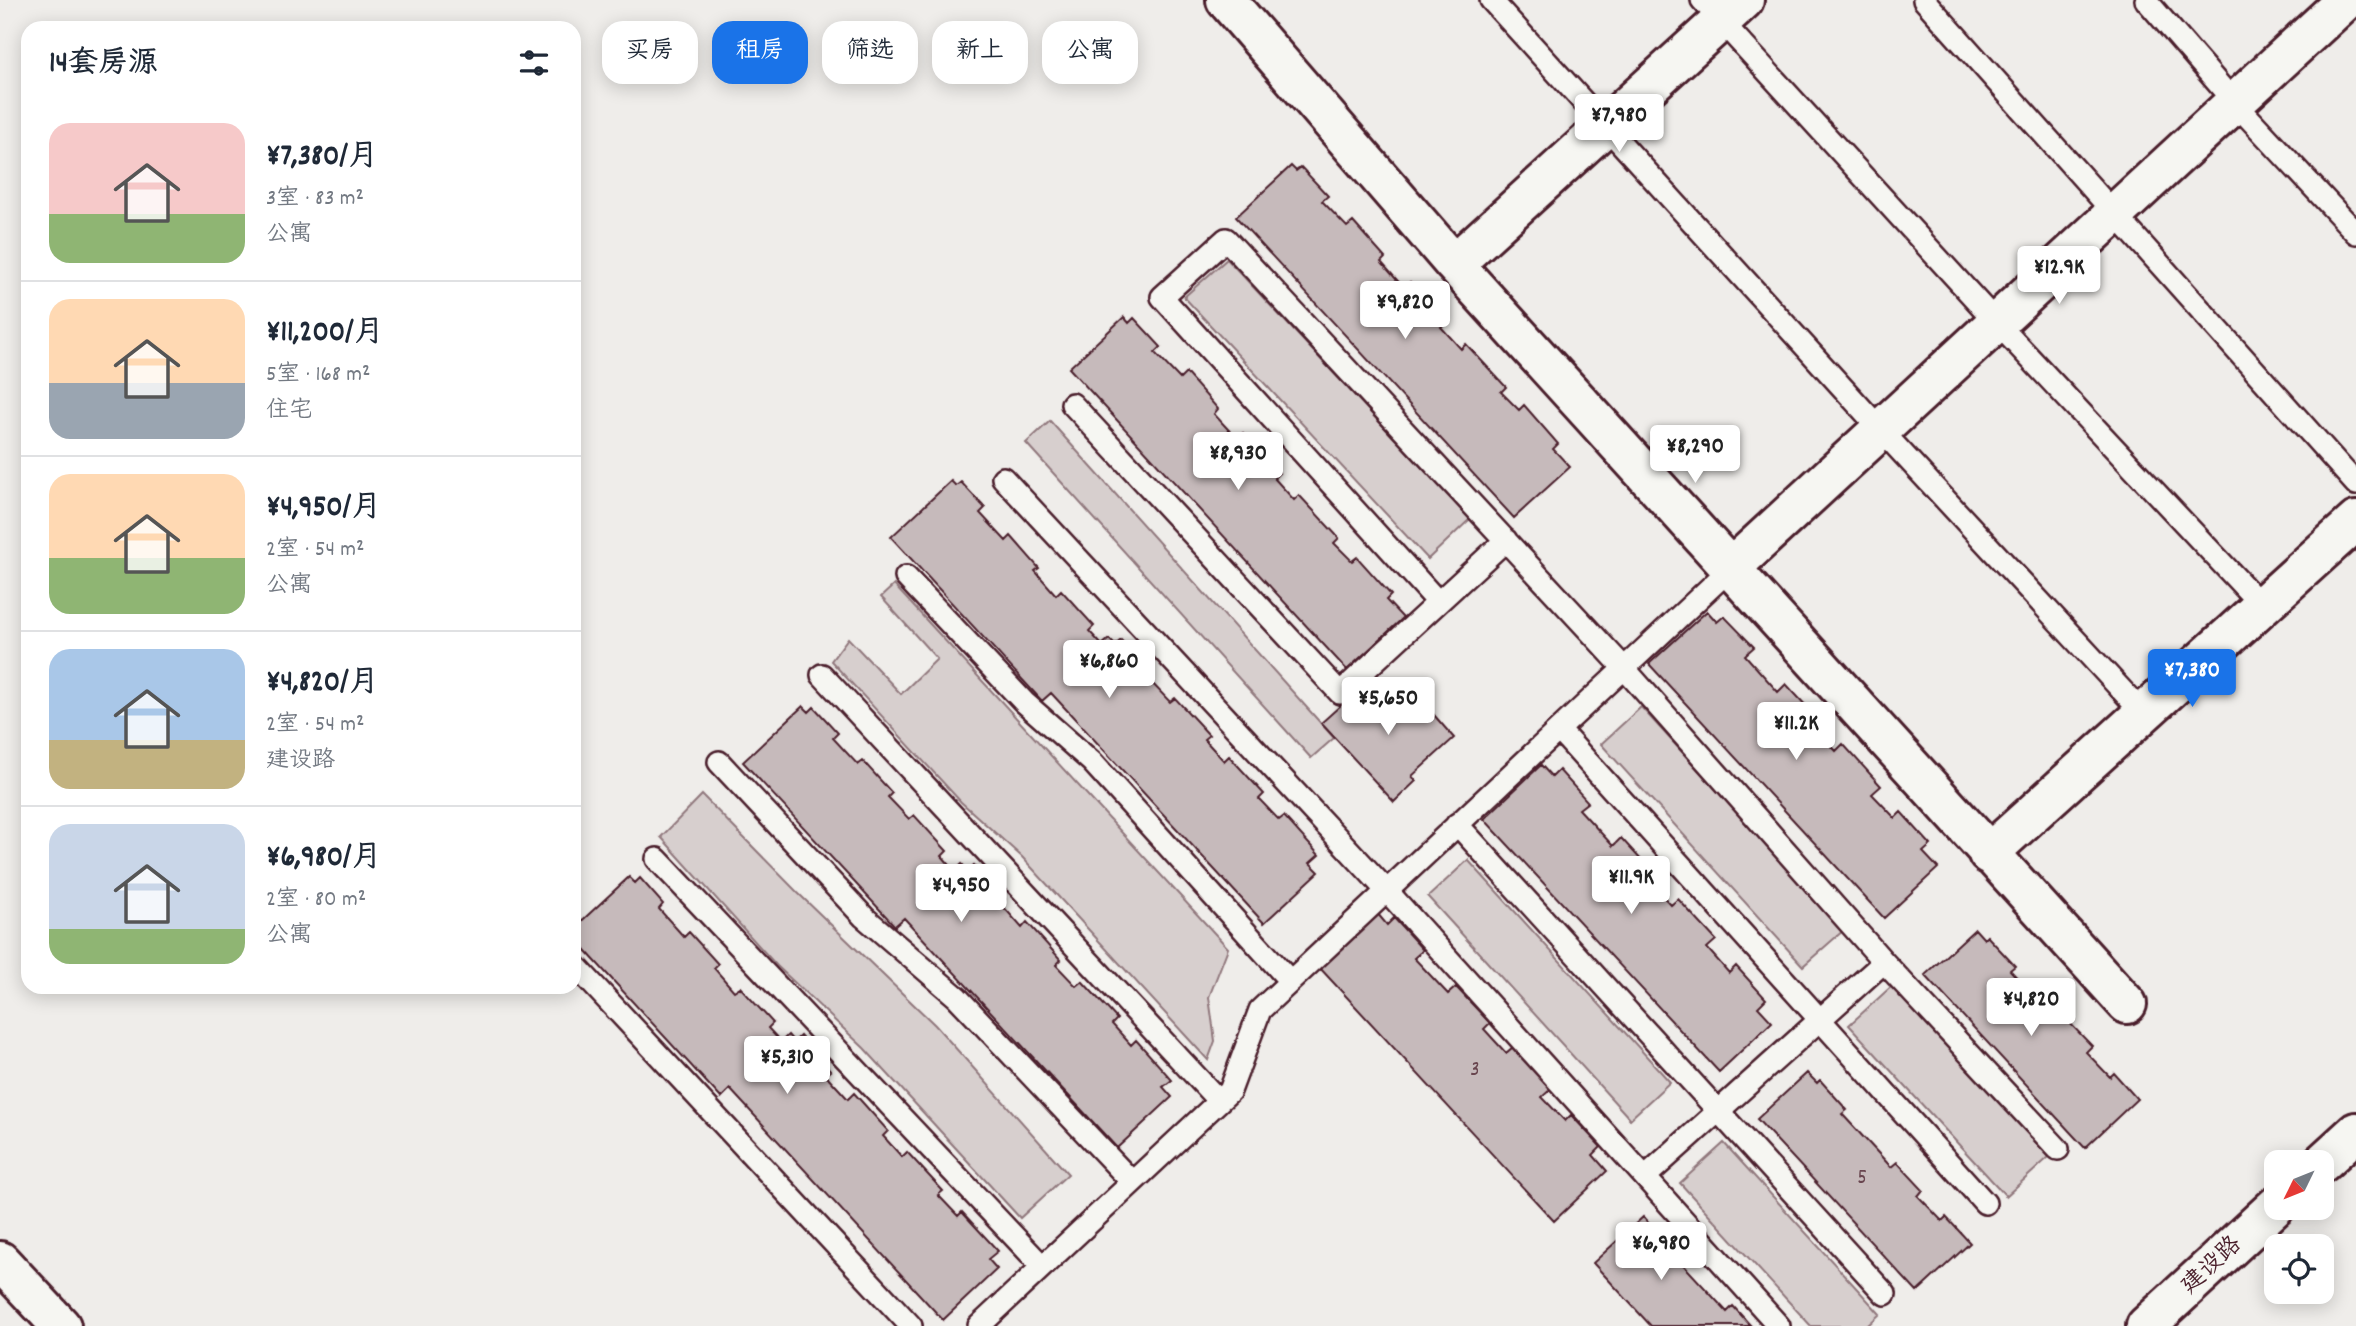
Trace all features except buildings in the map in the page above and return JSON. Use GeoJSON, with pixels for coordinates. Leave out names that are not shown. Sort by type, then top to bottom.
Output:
{"type":"FeatureCollection","features":[{"type":"Feature","properties":{"kind":"street"},"geometry":{"type":"LineString","coordinates":[[1226,0],[1454,264],[2127,1004]]}},
{"type":"Feature","properties":{"kind":"street"},"geometry":{"type":"LineString","coordinates":[[1731,568],[2346,0]]}},
{"type":"Feature","properties":{"kind":"street"},"geometry":{"type":"LineString","coordinates":[[1454,264],[1605,127],[1722,7]]}},
{"type":"Feature","properties":{"kind":"street"},"geometry":{"type":"LineString","coordinates":[[1988,854],[2356,521]]}},
{"type":"Feature","properties":{"kind":"street"},"geometry":{"type":"LineString","coordinates":[[2334,1152],[2356,1132]]}},
{"type":"Feature","properties":{"kind":"street","name":"建设路"},"geometry":{"type":"LineString","coordinates":[[2146,1326],[2264,1217]]}},
{"type":"Feature","properties":{"kind":"street"},"geometry":{"type":"LineString","coordinates":[[0,1261],[61,1326]]}},
{"type":"Feature","properties":{"kind":"lane"},"geometry":{"type":"LineString","coordinates":[[1491,0],[1881,430],[2143,713]]}},
{"type":"Feature","properties":{"kind":"lane"},"geometry":{"type":"LineString","coordinates":[[1924,0],[2356,484]]}},
{"type":"Feature","properties":{"kind":"lane"},"geometry":{"type":"LineString","coordinates":[[2146,0],[2235,103],[2356,233]]}},
{"type":"Feature","properties":{"kind":"lane"},"geometry":{"type":"LineString","coordinates":[[1722,7],[1997,323],[2262,606]]}},
{"type":"Feature","properties":{"kind":"lane"},"geometry":{"type":"LineString","coordinates":[[1438,602],[1162,297],[1226,239],[1624,668],[1884,962],[2058,1149]]}},
{"type":"Feature","properties":{"kind":"lane"},"geometry":{"type":"LineString","coordinates":[[1072,404],[1340,693],[1506,540]]}},
{"type":"Feature","properties":{"kind":"lane"},"geometry":{"type":"LineString","coordinates":[[1003,478],[1387,891],[1779,1326]]}},
{"type":"Feature","properties":{"kind":"lane"},"geometry":{"type":"LineString","coordinates":[[979,1326],[1230,1091],[1260,1010],[1731,568]]}},
{"type":"Feature","properties":{"kind":"lane"},"geometry":{"type":"LineString","coordinates":[[906,577],[1024,702],[1092,762],[1290,981]]}},
{"type":"Feature","properties":{"kind":"lane"},"geometry":{"type":"LineString","coordinates":[[822,675],[1219,1101]]}},
{"type":"Feature","properties":{"kind":"lane"},"geometry":{"type":"LineString","coordinates":[[1559,730],[1985,1203]]}},
{"type":"Feature","properties":{"kind":"lane"},"geometry":{"type":"LineString","coordinates":[[719,762],[864,917],[957,997],[1132,1182]]}},
{"type":"Feature","properties":{"kind":"lane"},"geometry":{"type":"LineString","coordinates":[[1458,824],[1885,1294]]}},
{"type":"Feature","properties":{"kind":"lane"},"geometry":{"type":"LineString","coordinates":[[657,859],[1042,1266]]}},
{"type":"Feature","properties":{"kind":"lane"},"geometry":{"type":"LineString","coordinates":[[1644,1177],[1884,962]]}},
{"type":"Feature","properties":{"kind":"lane"},"geometry":{"type":"LineString","coordinates":[[581,972],[911,1326]]}},
{"type":"Feature","properties":{"kind":"shaded area"},"geometry":{"type":"Polygon","coordinates":[[[1227,259],[1470,519],[1428,559],[1184,297],[1227,259]]]}},
{"type":"Feature","properties":{"kind":"shaded area"},"geometry":{"type":"Polygon","coordinates":[[[1050,421],[1334,738],[1311,758],[1026,443],[1050,421]]]}},
{"type":"Feature","properties":{"kind":"shaded area"},"geometry":{"type":"Polygon","coordinates":[[[894,585],[1228,948],[1209,997],[1215,1041],[1208,1060],[1022,857],[961,802],[831,661],[848,638],[901,694],[937,659],[881,597],[894,585]]]}},
{"type":"Feature","properties":{"kind":"shaded area"},"geometry":{"type":"Polygon","coordinates":[[[1641,707],[1844,930],[1803,966],[1601,744],[1641,707]]]}},
{"type":"Feature","properties":{"kind":"shaded area"},"geometry":{"type":"Polygon","coordinates":[[[702,795],[798,893],[935,1025],[1068,1174],[1020,1218],[864,1048],[777,966],[661,837],[702,795]]]}},
{"type":"Feature","properties":{"kind":"shaded area"},"geometry":{"type":"Polygon","coordinates":[[[1468,860],[1670,1082],[1630,1119],[1428,897],[1468,860]]]}},
{"type":"Feature","properties":{"kind":"shaded area"},"geometry":{"type":"Polygon","coordinates":[[[1893,985],[2049,1157],[2006,1196],[1849,1025],[1893,985]]]}},
{"type":"Feature","properties":{"kind":"shaded area"},"geometry":{"type":"Polygon","coordinates":[[[1724,1143],[1880,1314],[1867,1326],[1811,1326],[1680,1183],[1724,1143]]]}}]}
